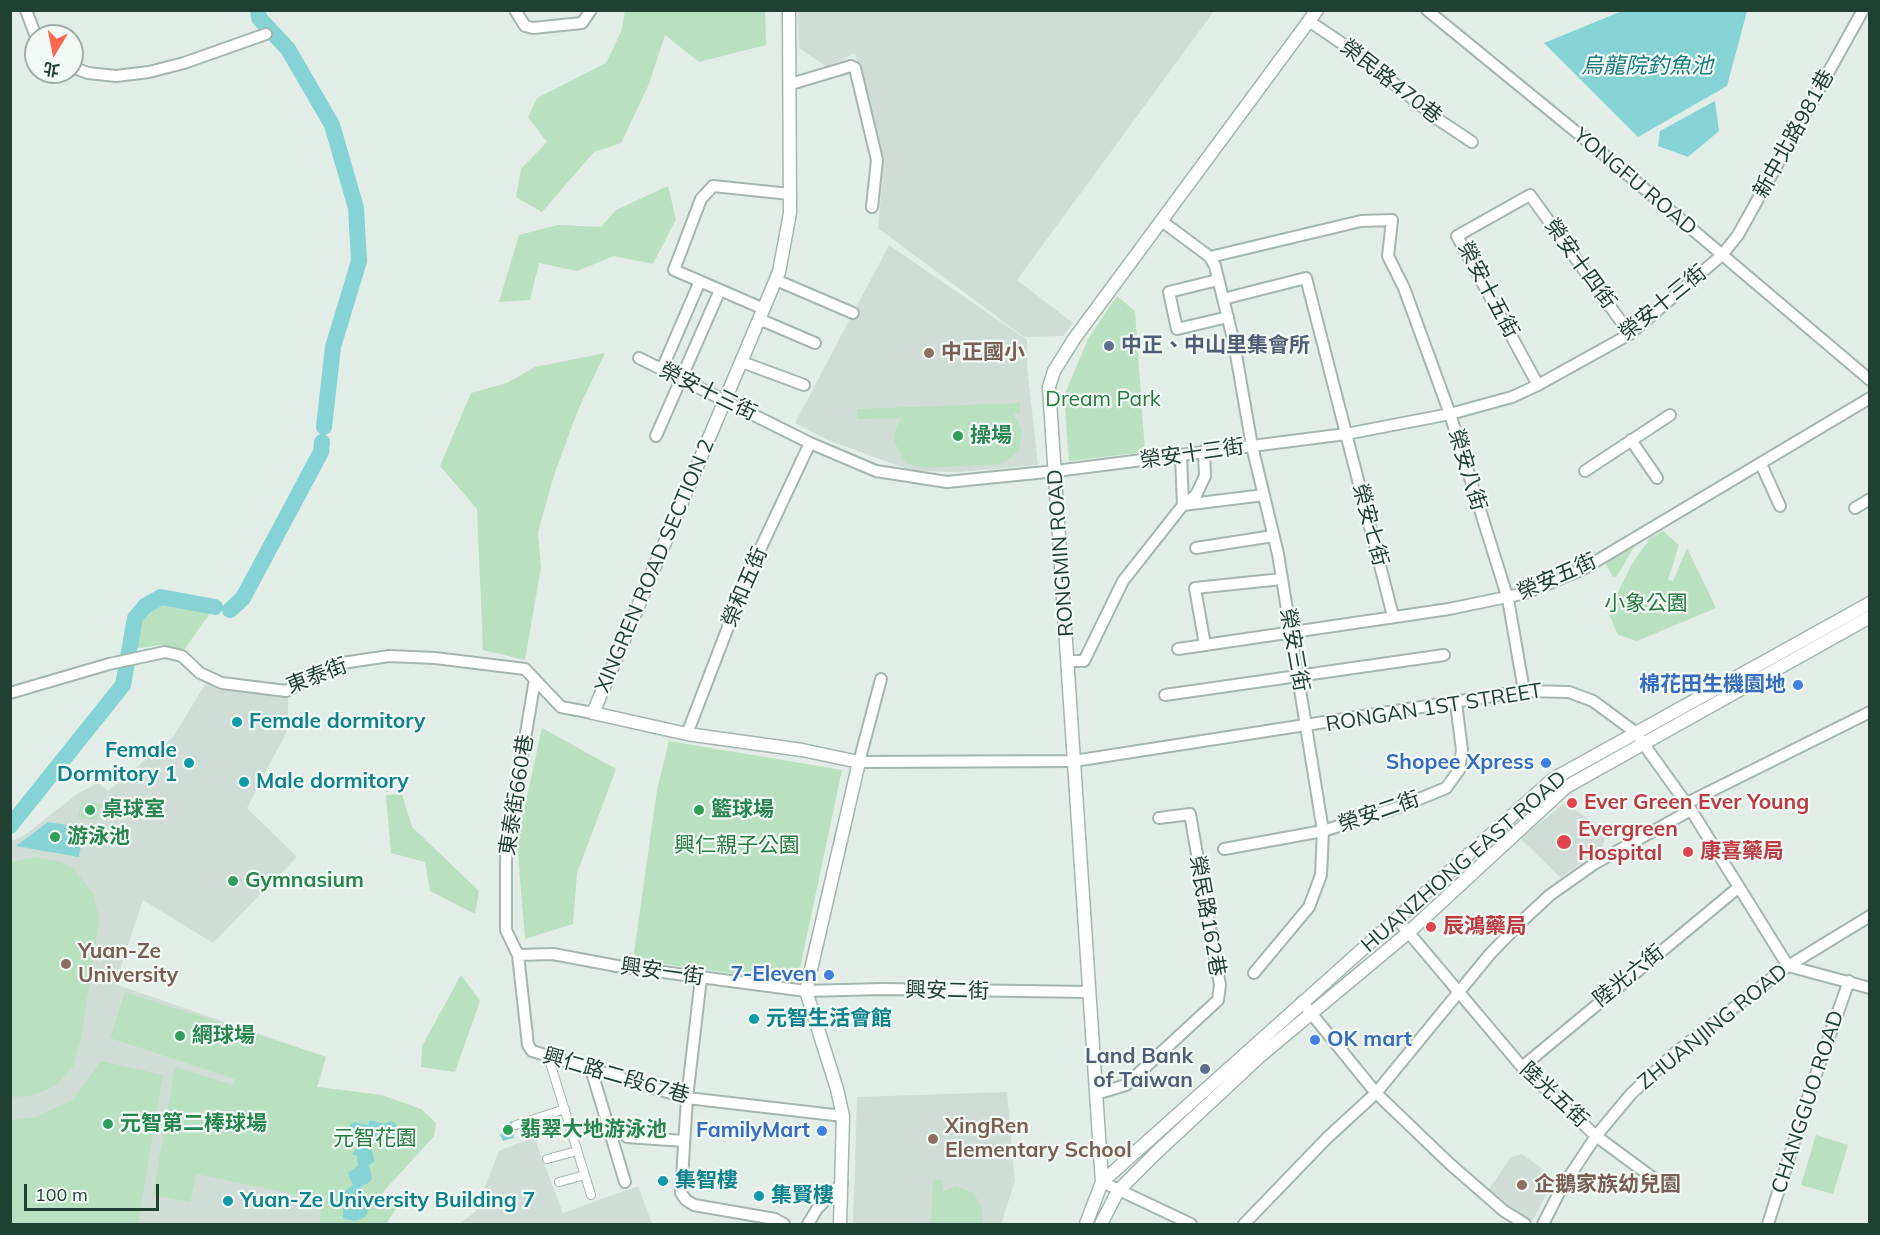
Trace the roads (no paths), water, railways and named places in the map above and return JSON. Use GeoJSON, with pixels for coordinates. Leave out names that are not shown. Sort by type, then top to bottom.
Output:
{"type":"FeatureCollection","features":[{"type":"Feature","properties":{"kind":"street"},"geometry":{"type":"LineString","coordinates":[[515,10],[525,26],[532,28],[582,23],[591,10]]}},
{"type":"Feature","properties":{"kind":"street","name":"XINGREN ROAD SECTION 2"},"geometry":{"type":"LineString","coordinates":[[789,10],[790,195],[786,242],[776,280],[592,713],[687,734],[802,750],[859,762]]}},
{"type":"Feature","properties":{"kind":"street","name":"RONGMIN ROAD"},"geometry":{"type":"LineString","coordinates":[[1086,1224],[1102,1182],[1056,471],[1048,399],[1054,371],[1074,339],[1163,222],[1317,10]]}},
{"type":"Feature","properties":{"kind":"street","name":"YONGFU ROAD"},"geometry":{"type":"LineString","coordinates":[[1427,10],[1869,380]]}},
{"type":"Feature","properties":{"kind":"street","name":"新中北路981巷"},"geometry":{"type":"LineString","coordinates":[[1722,255],[1738,235],[1863,10]]}},
{"type":"Feature","properties":{"kind":"street","name":"榮民路470巷"},"geometry":{"type":"LineString","coordinates":[[1309,21],[1359,55],[1439,120],[1472,142]]}},
{"type":"Feature","properties":{"kind":"street"},"geometry":{"type":"LineString","coordinates":[[84,72],[116,76],[149,72],[184,63],[266,34]]}},
{"type":"Feature","properties":{"kind":"street"},"geometry":{"type":"LineString","coordinates":[[791,84],[851,66],[855,69],[877,160],[872,207]]}},
{"type":"Feature","properties":{"kind":"street"},"geometry":{"type":"LineString","coordinates":[[790,195],[713,186],[701,199],[674,270],[720,290],[815,343]]}},
{"type":"Feature","properties":{"kind":"street","name":"榮安十四街"},"geometry":{"type":"LineString","coordinates":[[1530,195],[1630,334]]}},
{"type":"Feature","properties":{"kind":"street","name":"榮安十五街"},"geometry":{"type":"LineString","coordinates":[[1530,195],[1457,236],[1538,385]]}},
{"type":"Feature","properties":{"kind":"street","name":"榮安八街"},"geometry":{"type":"LineString","coordinates":[[1210,257],[1361,221],[1383,218],[1392,220],[1388,256],[1404,288],[1450,414],[1508,599],[1524,692]]}},
{"type":"Feature","properties":{"kind":"street"},"geometry":{"type":"LineString","coordinates":[[1163,222],[1210,257]]}},
{"type":"Feature","properties":{"kind":"street","name":"榮安十三街"},"geometry":{"type":"LineString","coordinates":[[639,358],[810,443],[876,471],[947,482],[1181,456],[1204,451],[1346,434],[1450,414],[1512,397],[1630,334],[1722,255]]}},
{"type":"Feature","properties":{"kind":"street","name":"榮安三街"},"geometry":{"type":"LineString","coordinates":[[1210,257],[1234,343],[1252,446],[1282,579],[1323,831],[1321,875],[1309,907],[1254,973]]}},
{"type":"Feature","properties":{"kind":"street","name":"榮安七街"},"geometry":{"type":"LineString","coordinates":[[1223,299],[1306,278],[1393,616]]}},
{"type":"Feature","properties":{"kind":"street"},"geometry":{"type":"LineString","coordinates":[[776,280],[853,313]]}},
{"type":"Feature","properties":{"kind":"street"},"geometry":{"type":"LineString","coordinates":[[1218,280],[1169,292],[1177,329],[1228,317]]}},
{"type":"Feature","properties":{"kind":"street"},"geometry":{"type":"LineString","coordinates":[[662,369],[700,281]]}},
{"type":"Feature","properties":{"kind":"street"},"geometry":{"type":"LineString","coordinates":[[656,436],[720,290]]}},
{"type":"Feature","properties":{"kind":"street"},"geometry":{"type":"LineString","coordinates":[[742,362],[804,385]]}},
{"type":"Feature","properties":{"kind":"street","name":"榮安五街"},"geometry":{"type":"LineString","coordinates":[[1178,649],[1508,599],[1582,569],[1869,398]]}},
{"type":"Feature","properties":{"kind":"street"},"geometry":{"type":"LineString","coordinates":[[1585,471],[1670,415]]}},
{"type":"Feature","properties":{"kind":"street"},"geometry":{"type":"LineString","coordinates":[[1631,440],[1657,478]]}},
{"type":"Feature","properties":{"kind":"street","name":"榮和五街"},"geometry":{"type":"LineString","coordinates":[[687,734],[748,575],[810,443]]}},
{"type":"Feature","properties":{"kind":"street"},"geometry":{"type":"LineString","coordinates":[[1068,661],[1084,661],[1123,581],[1183,505],[1196,495],[1205,476],[1204,451]]}},
{"type":"Feature","properties":{"kind":"street"},"geometry":{"type":"LineString","coordinates":[[1181,456],[1183,505]]}},
{"type":"Feature","properties":{"kind":"street"},"geometry":{"type":"LineString","coordinates":[[1761,464],[1780,506]]}},
{"type":"Feature","properties":{"kind":"street"},"geometry":{"type":"LineString","coordinates":[[1183,505],[1264,495]]}},
{"type":"Feature","properties":{"kind":"street"},"geometry":{"type":"LineString","coordinates":[[1855,508],[1869,499]]}},
{"type":"Feature","properties":{"kind":"street"},"geometry":{"type":"LineString","coordinates":[[1196,548],[1273,536]]}},
{"type":"Feature","properties":{"kind":"street"},"geometry":{"type":"LineString","coordinates":[[1205,645],[1196,588],[1282,579]]}},
{"type":"Feature","properties":{"kind":"street","name":"HUANZHONG EAST ROAD"},"geometry":{"type":"LineString","coordinates":[[1118,1191],[1156,1153],[1311,1013],[1408,932],[1566,788],[1638,737],[1869,603]]}},
{"type":"Feature","properties":{"kind":"street","name":"HUANZHONG EAST ROAD"},"geometry":{"type":"LineString","coordinates":[[1102,1182],[1302,1002],[1398,920],[1553,779],[1869,617]]}},
{"type":"Feature","properties":{"kind":"street","name":"東泰街"},"geometry":{"type":"LineString","coordinates":[[10,693],[139,656],[165,652],[182,656],[200,673],[222,684],[286,691],[342,663],[389,656],[507,666],[525,669],[535,679]]}},
{"type":"Feature","properties":{"kind":"street"},"geometry":{"type":"LineString","coordinates":[[1165,695],[1444,655]]}},
{"type":"Feature","properties":{"kind":"street"},"geometry":{"type":"LineString","coordinates":[[535,679],[561,707],[592,713]]}},
{"type":"Feature","properties":{"kind":"street","name":"東泰街660巷"},"geometry":{"type":"LineString","coordinates":[[532,1051],[525,1039],[518,956],[506,930],[506,860],[509,820],[516,793],[535,679]]}},
{"type":"Feature","properties":{"kind":"street"},"geometry":{"type":"LineString","coordinates":[[840,1224],[843,1116],[806,991],[859,762],[881,679]]}},
{"type":"Feature","properties":{"kind":"street","name":"RONGAN 1ST STREET"},"geometry":{"type":"LineString","coordinates":[[859,762],[1074,761],[1524,692],[1559,691],[1593,701],[1638,737],[1689,807],[1788,966]]}},
{"type":"Feature","properties":{"kind":"street","name":"榮安二街"},"geometry":{"type":"LineString","coordinates":[[1224,849],[1323,831],[1402,806],[1446,788],[1459,770],[1462,750],[1456,703]]}},
{"type":"Feature","properties":{"kind":"street"},"geometry":{"type":"LineString","coordinates":[[1244,1224],[1327,1138],[1376,1093],[1490,954],[1550,895],[1594,864],[1689,807],[1869,712]]}},
{"type":"Feature","properties":{"kind":"street","name":"榮民路162巷"},"geometry":{"type":"LineString","coordinates":[[1096,1094],[1126,1085],[1218,1000],[1220,985],[1190,814],[1159,818]]}},
{"type":"Feature","properties":{"kind":"street","name":"陸光六街"},"geometry":{"type":"LineString","coordinates":[[1522,1067],[1738,887]]}},
{"type":"Feature","properties":{"kind":"street","name":"ZHUANJING ROAD"},"geometry":{"type":"LineString","coordinates":[[1543,1224],[1561,1189],[1596,1136],[1631,1095],[1674,1053],[1788,966],[1869,915]]}},
{"type":"Feature","properties":{"kind":"street","name":"陸光五街"},"geometry":{"type":"LineString","coordinates":[[1398,920],[1522,1067],[1596,1136],[1661,1184]]}},
{"type":"Feature","properties":{"kind":"street","name":"興安一街"},"geometry":{"type":"LineString","coordinates":[[518,956],[553,954],[700,978],[806,991]]}},
{"type":"Feature","properties":{"kind":"street"},"geometry":{"type":"LineString","coordinates":[[1788,966],[1869,988]]}},
{"type":"Feature","properties":{"kind":"street"},"geometry":{"type":"LineString","coordinates":[[700,978],[687,1098],[683,1196],[694,1205],[775,1220],[784,1224]]}},
{"type":"Feature","properties":{"kind":"street","name":"CHANGGUO ROAD"},"geometry":{"type":"LineString","coordinates":[[1768,1224],[1810,1088],[1849,981]]}},
{"type":"Feature","properties":{"kind":"street","name":"興安二街"},"geometry":{"type":"LineString","coordinates":[[806,991],[882,989],[1089,992]]}},
{"type":"Feature","properties":{"kind":"street"},"geometry":{"type":"LineString","coordinates":[[1302,1002],[1376,1093],[1457,1171],[1504,1211],[1524,1224]]}},
{"type":"Feature","properties":{"kind":"street","name":"興仁路二段67巷"},"geometry":{"type":"LineString","coordinates":[[532,1051],[687,1098],[843,1116]]}},
{"type":"Feature","properties":{"kind":"street"},"geometry":{"type":"LineString","coordinates":[[548,1056],[591,1195]]}},
{"type":"Feature","properties":{"kind":"street"},"geometry":{"type":"LineString","coordinates":[[591,1068],[625,1182]]}},
{"type":"Feature","properties":{"kind":"street"},"geometry":{"type":"LineString","coordinates":[[516,1125],[565,1109]]}},
{"type":"Feature","properties":{"kind":"street"},"geometry":{"type":"LineString","coordinates":[[627,1137],[684,1141]]}},
{"type":"Feature","properties":{"kind":"street"},"geometry":{"type":"LineString","coordinates":[[547,1159],[577,1150]]}},
{"type":"Feature","properties":{"kind":"street"},"geometry":{"type":"LineString","coordinates":[[559,1182],[585,1175]]}},
{"type":"Feature","properties":{"kind":"street"},"geometry":{"type":"LineString","coordinates":[[1102,1182],[1191,1224]]}},
{"type":"Feature","properties":{"kind":"street"},"geometry":{"type":"LineString","coordinates":[[808,1224],[817,1209],[842,1183]]}},
{"type":"Feature","properties":{"kind":"street"},"geometry":{"type":"LineString","coordinates":[[1101,1224],[1118,1191]]}},
{"type":"Feature","properties":{"kind":"street"},"geometry":{"type":"LineString","coordinates":[[729,1224],[731,1212]]}},
{"type":"Feature","properties":{"kind":"water","name":"烏龍院釣魚池"},"geometry":{"type":"Polygon","coordinates":[[[1622,11],[1747,11],[1727,86],[1638,137],[1544,43],[1622,11]]]}},
{"type":"Feature","properties":{"kind":"water"},"geometry":{"type":"Polygon","coordinates":[[[1715,101],[1719,131],[1688,157],[1658,146],[1660,131],[1715,101]]]}},
{"type":"Feature","properties":{"kind":"water","name":"游泳池"},"geometry":{"type":"Polygon","coordinates":[[[48,822],[84,828],[79,857],[16,846],[48,822]]]}},
{"type":"Feature","properties":{"kind":"water"},"geometry":{"type":"Polygon","coordinates":[[[370,1120],[384,1124],[392,1121],[399,1127],[393,1138],[385,1137],[370,1142],[374,1158],[374,1162],[369,1165],[372,1179],[362,1185],[361,1192],[366,1202],[369,1197],[374,1201],[365,1217],[354,1221],[343,1218],[343,1193],[353,1185],[348,1173],[358,1166],[357,1156],[352,1154],[359,1145],[351,1136],[350,1125],[354,1122],[368,1125],[370,1120]]]}},
{"type":"Feature","properties":{"kind":"water","name":"翡翠大地游泳池"},"geometry":{"type":"Polygon","coordinates":[[[512,1121],[514,1138],[503,1141],[500,1135],[505,1125],[512,1121]]]}},
{"type":"Feature","properties":{"kind":"waterway"},"geometry":{"type":"LineString","coordinates":[[258,10],[259,18],[288,49],[332,125],[356,208],[359,261],[333,347],[324,427]]}},
{"type":"Feature","properties":{"kind":"waterway"},"geometry":{"type":"LineString","coordinates":[[230,610],[243,598],[321,452],[322,442]]}},
{"type":"Feature","properties":{"kind":"waterway"},"geometry":{"type":"LineString","coordinates":[[10,826],[123,685],[135,618],[145,606],[161,597],[215,607]]}},
{"type":"Feature","properties":{"kind":"place","name":"中正、中山里集會所"},"geometry":{"type":"Point","coordinates":[1109,346]}},
{"type":"Feature","properties":{"kind":"place","name":"中正國小"},"geometry":{"type":"Point","coordinates":[929,353]}},
{"type":"Feature","properties":{"kind":"place","name":"操場"},"geometry":{"type":"Point","coordinates":[958,436]}},
{"type":"Feature","properties":{"kind":"place","name":"棉花田生機園地"},"geometry":{"type":"Point","coordinates":[1798,685]}},
{"type":"Feature","properties":{"kind":"place","name":"Female dormitory"},"geometry":{"type":"Point","coordinates":[237,722]}},
{"type":"Feature","properties":{"kind":"place","name":"Female Dormitory 1"},"geometry":{"type":"Point","coordinates":[189,763]}},
{"type":"Feature","properties":{"kind":"place","name":"Shopee Xpress"},"geometry":{"type":"Point","coordinates":[1546,763]}},
{"type":"Feature","properties":{"kind":"place","name":"Male dormitory"},"geometry":{"type":"Point","coordinates":[244,782]}},
{"type":"Feature","properties":{"kind":"place","name":"Ever Green Ever Young"},"geometry":{"type":"Point","coordinates":[1572,803]}},
{"type":"Feature","properties":{"kind":"place","name":"桌球室"},"geometry":{"type":"Point","coordinates":[90,810]}},
{"type":"Feature","properties":{"kind":"place","name":"籃球場"},"geometry":{"type":"Point","coordinates":[699,810]}},
{"type":"Feature","properties":{"kind":"place","name":"游泳池"},"geometry":{"type":"Point","coordinates":[55,837]}},
{"type":"Feature","properties":{"kind":"place","name":"Evergreen Hospital"},"geometry":{"type":"Point","coordinates":[1564,842]}},
{"type":"Feature","properties":{"kind":"place","name":"康喜藥局"},"geometry":{"type":"Point","coordinates":[1688,852]}},
{"type":"Feature","properties":{"kind":"place","name":"Gymnasium"},"geometry":{"type":"Point","coordinates":[233,881]}},
{"type":"Feature","properties":{"kind":"place","name":"辰鴻藥局"},"geometry":{"type":"Point","coordinates":[1431,927]}},
{"type":"Feature","properties":{"kind":"place","name":"Yuan-Ze University"},"geometry":{"type":"Point","coordinates":[66,964]}},
{"type":"Feature","properties":{"kind":"place","name":"7-Eleven"},"geometry":{"type":"Point","coordinates":[829,975]}},
{"type":"Feature","properties":{"kind":"place","name":"元智生活會館"},"geometry":{"type":"Point","coordinates":[754,1019]}},
{"type":"Feature","properties":{"kind":"place","name":"網球場"},"geometry":{"type":"Point","coordinates":[180,1036]}},
{"type":"Feature","properties":{"kind":"place","name":"OK mart"},"geometry":{"type":"Point","coordinates":[1315,1040]}},
{"type":"Feature","properties":{"kind":"place","name":"Land Bank of Taiwan"},"geometry":{"type":"Point","coordinates":[1205,1069]}},
{"type":"Feature","properties":{"kind":"place","name":"元智第二棒球場"},"geometry":{"type":"Point","coordinates":[108,1124]}},
{"type":"Feature","properties":{"kind":"place","name":"翡翠大地游泳池"},"geometry":{"type":"Point","coordinates":[508,1130]}},
{"type":"Feature","properties":{"kind":"place","name":"FamilyMart"},"geometry":{"type":"Point","coordinates":[822,1131]}},
{"type":"Feature","properties":{"kind":"place","name":"XingRen Elementary School"},"geometry":{"type":"Point","coordinates":[933,1139]}},
{"type":"Feature","properties":{"kind":"place","name":"集智樓"},"geometry":{"type":"Point","coordinates":[663,1181]}},
{"type":"Feature","properties":{"kind":"place","name":"企鵝家族幼兒園"},"geometry":{"type":"Point","coordinates":[1522,1185]}},
{"type":"Feature","properties":{"kind":"place","name":"集賢樓"},"geometry":{"type":"Point","coordinates":[759,1196]}},
{"type":"Feature","properties":{"kind":"place","name":"Yuan-Ze University Building 7"},"geometry":{"type":"Point","coordinates":[228,1201]}},
{"type":"Feature","properties":{"kind":"park label","name":"Dream Park"},"geometry":{"type":"Point","coordinates":[1103,400]}},
{"type":"Feature","properties":{"kind":"park label","name":"小象公園"},"geometry":{"type":"Point","coordinates":[1646,604]}},
{"type":"Feature","properties":{"kind":"park label","name":"興仁親子公園"},"geometry":{"type":"Point","coordinates":[737,846]}},
{"type":"Feature","properties":{"kind":"park label","name":"元智花園"},"geometry":{"type":"Point","coordinates":[375,1139]}}]}
